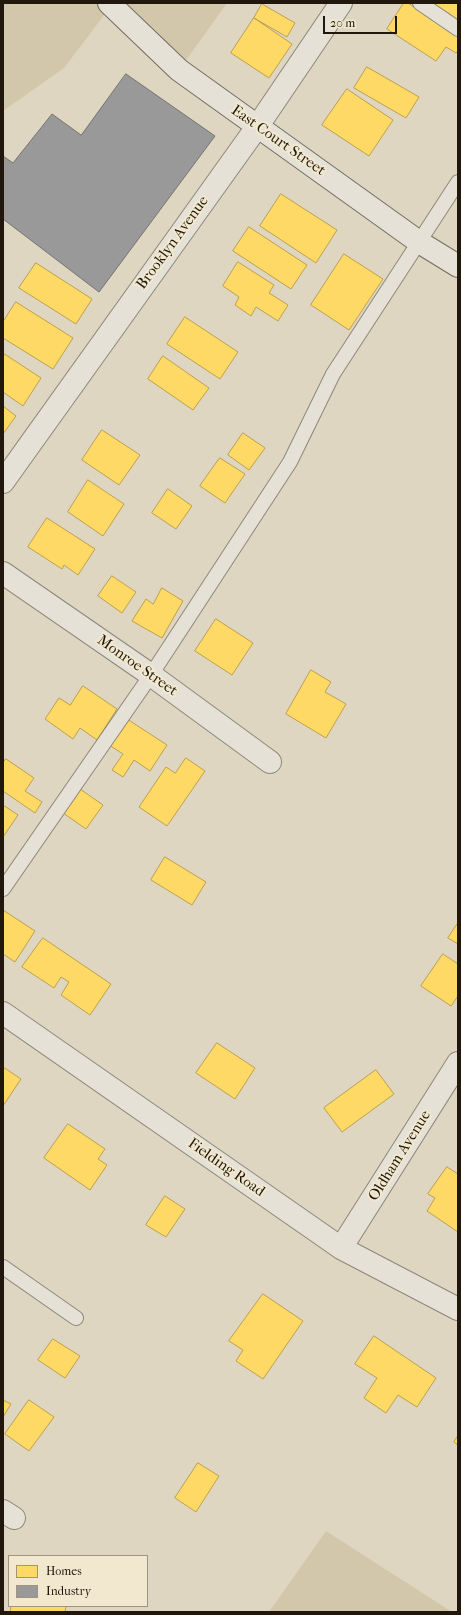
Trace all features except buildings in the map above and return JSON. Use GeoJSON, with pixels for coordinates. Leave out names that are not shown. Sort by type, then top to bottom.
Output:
{"type":"FeatureCollection","features":[{"type":"Feature","properties":{"kind":"street","name":"Brooklyn Avenue"},"geometry":{"type":"LineString","coordinates":[[3,482],[257,127],[341,3]]}},
{"type":"Feature","properties":{"kind":"street","name":"East Court Street"},"geometry":{"type":"LineString","coordinates":[[110,4],[179,70],[419,242],[458,266]]}},
{"type":"Feature","properties":{"kind":"street","name":"Monroe Street"},"geometry":{"type":"LineString","coordinates":[[3,573],[151,675],[270,762]]}},
{"type":"Feature","properties":{"kind":"street","name":"Fielding Road"},"geometry":{"type":"LineString","coordinates":[[3,1014],[341,1248],[458,1309]]}},
{"type":"Feature","properties":{"kind":"street","name":"Oldham Avenue"},"geometry":{"type":"LineString","coordinates":[[341,1248],[458,1063]]}},
{"type":"Feature","properties":{"kind":"lane"},"geometry":{"type":"LineString","coordinates":[[420,3],[458,29]]}},
{"type":"Feature","properties":{"kind":"lane"},"geometry":{"type":"LineString","coordinates":[[3,889],[151,675],[290,462],[333,374],[458,182]]}},
{"type":"Feature","properties":{"kind":"lane"},"geometry":{"type":"LineString","coordinates":[[3,1267],[76,1318]]}},
{"type":"Feature","properties":{"kind":"shaded area"},"geometry":{"type":"Polygon","coordinates":[[[3,3],[227,3],[179,70],[111,6],[64,68],[3,111],[3,3]]]}},
{"type":"Feature","properties":{"kind":"shaded area"},"geometry":{"type":"Polygon","coordinates":[[[326,1531],[452,1612],[269,1612],[326,1531]]]}}]}
